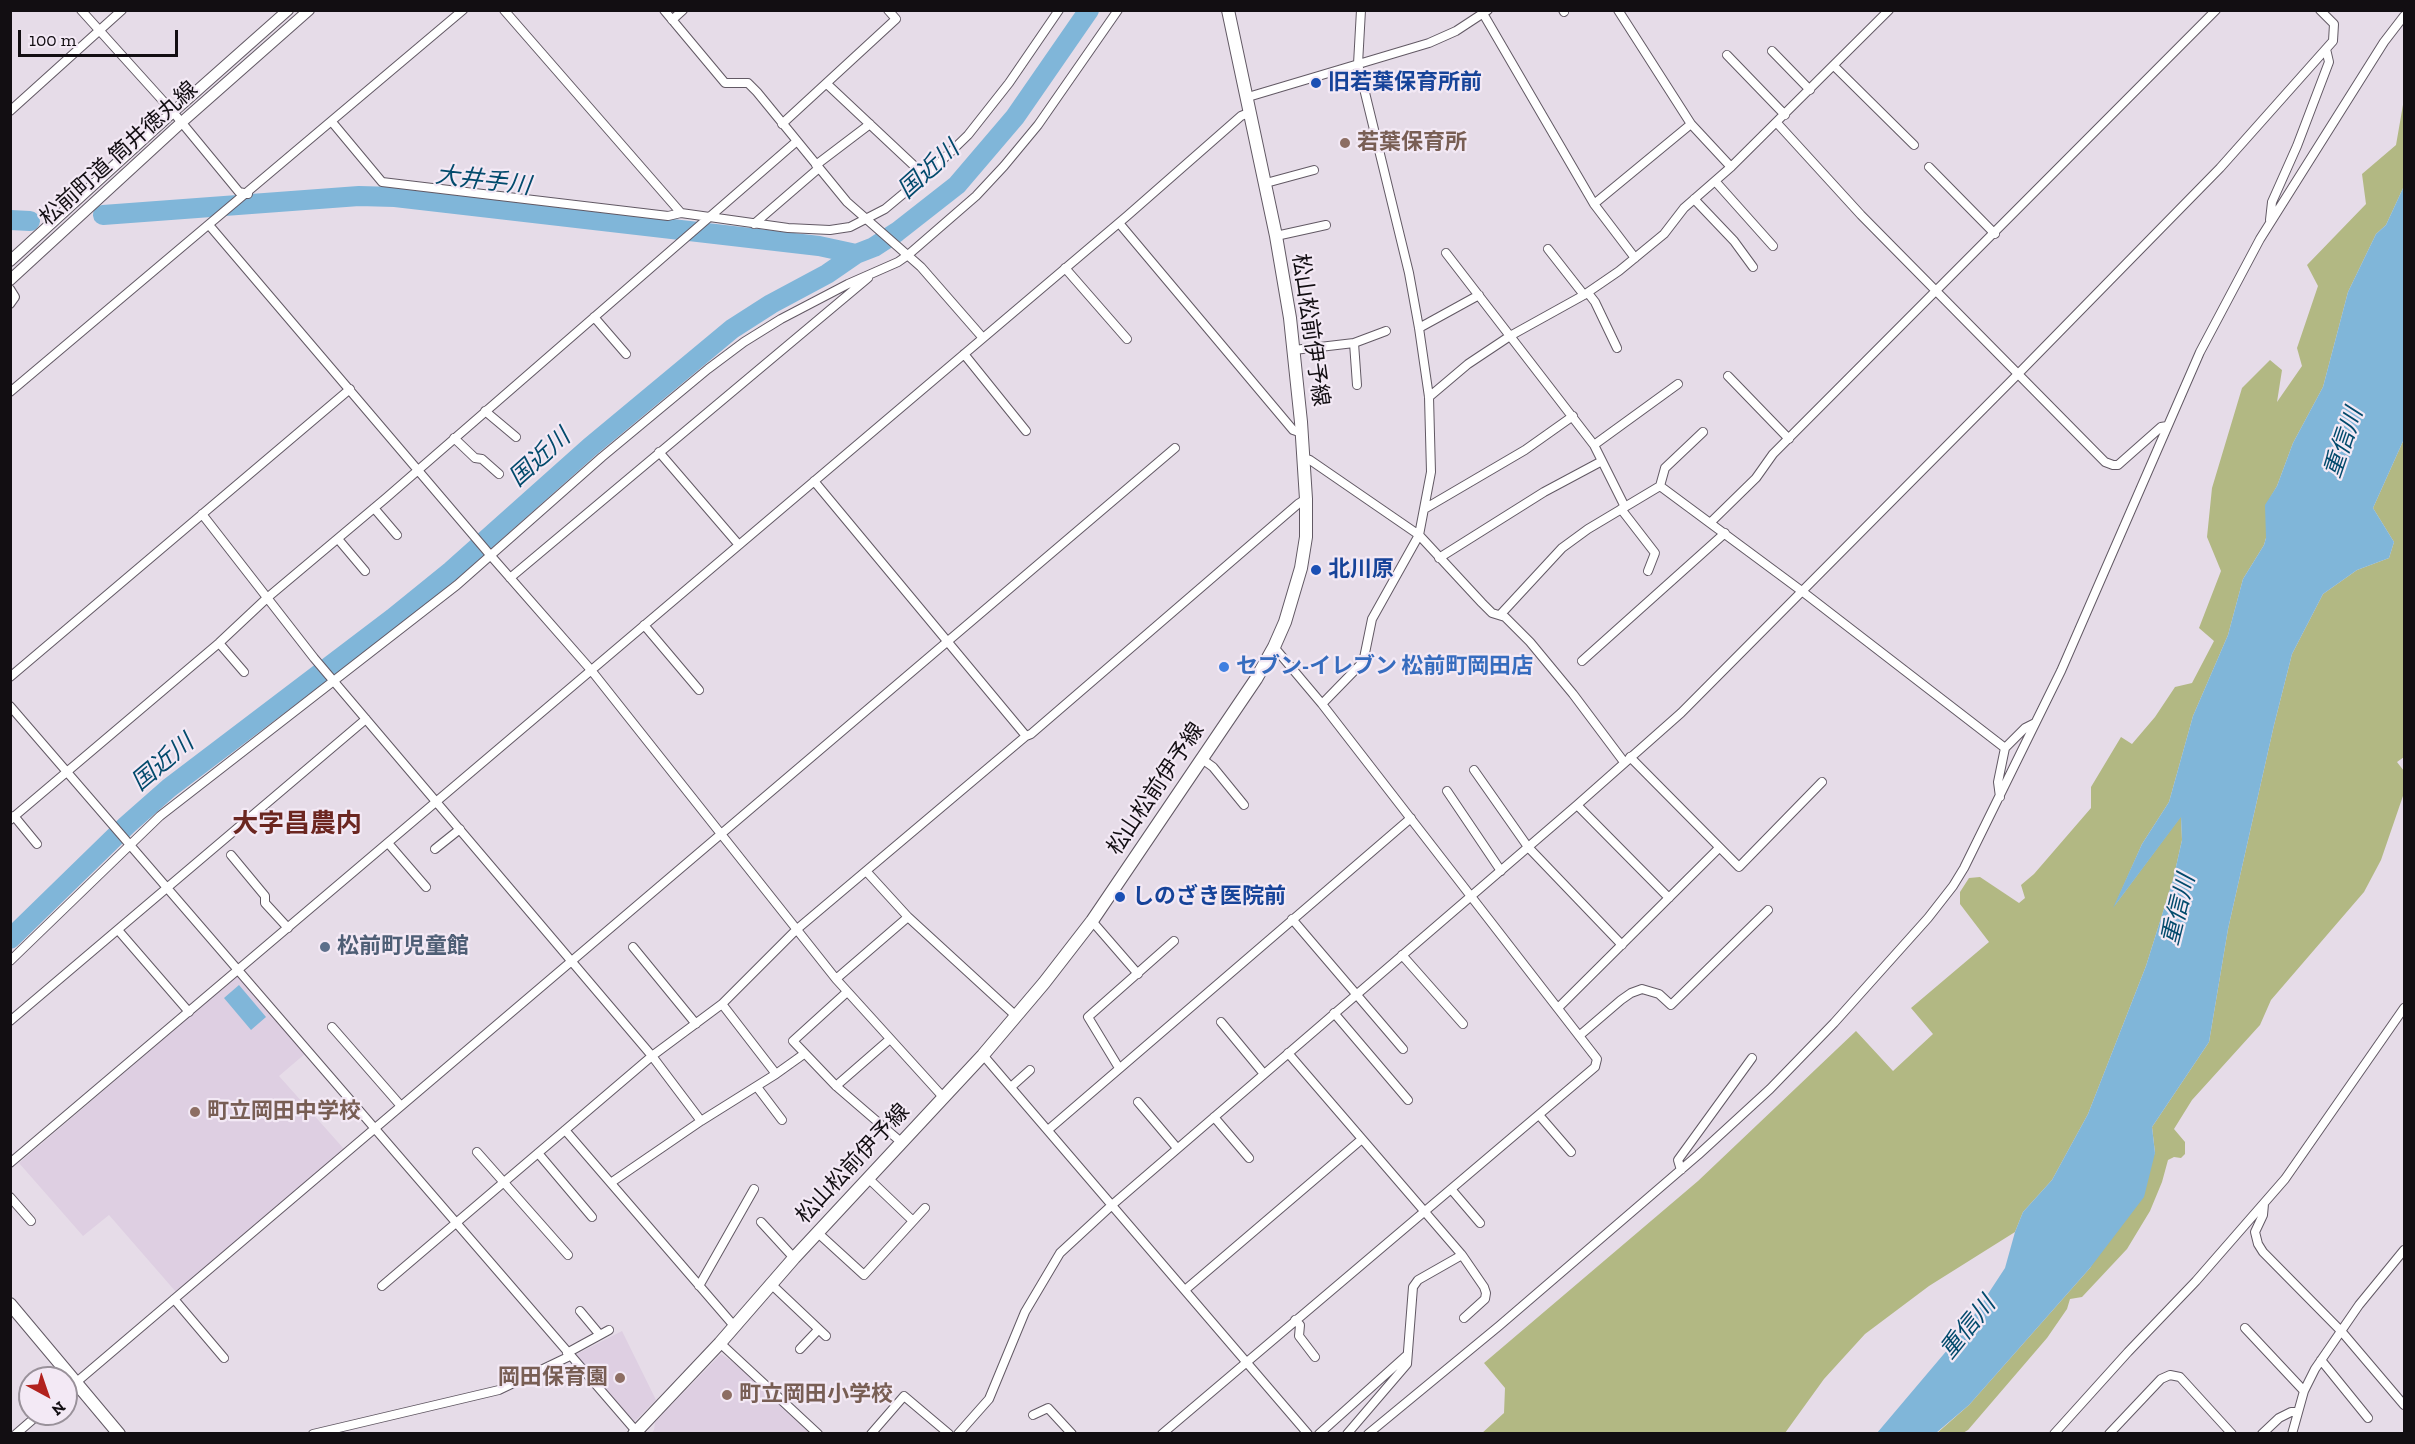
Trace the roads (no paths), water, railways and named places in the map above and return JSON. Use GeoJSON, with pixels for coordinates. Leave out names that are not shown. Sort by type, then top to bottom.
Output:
{"type":"FeatureCollection","features":[{"type":"Feature","properties":{"kind":"main road","name":"松山松前伊予線"},"geometry":{"type":"LineString","coordinates":[[635,1432],[735,1327],[794,1258],[1016,1016],[1092,921],[1256,679],[1274,647],[1294,596],[1306,537],[1304,458],[1294,350],[1276,236],[1228,10]]}},
{"type":"Feature","properties":{"kind":"main road"},"geometry":{"type":"LineString","coordinates":[[10,1304],[63,1366]]}},
{"type":"Feature","properties":{"kind":"main road"},"geometry":{"type":"LineString","coordinates":[[78,1383],[119,1434]]}},
{"type":"Feature","properties":{"kind":"street"},"geometry":{"type":"LineString","coordinates":[[81,10],[182,122],[239,192],[246,195]]}},
{"type":"Feature","properties":{"kind":"street"},"geometry":{"type":"LineString","coordinates":[[10,111],[122,10]]}},
{"type":"Feature","properties":{"kind":"street","name":"松前町道 筒井徳丸線"},"geometry":{"type":"LineString","coordinates":[[10,261],[288,10]]}},
{"type":"Feature","properties":{"kind":"street","name":"松前町道 筒井徳丸線"},"geometry":{"type":"LineString","coordinates":[[10,280],[182,122],[309,10]]}},
{"type":"Feature","properties":{"kind":"street"},"geometry":{"type":"LineString","coordinates":[[10,392],[463,10]]}},
{"type":"Feature","properties":{"kind":"street"},"geometry":{"type":"LineString","coordinates":[[504,10],[681,213]]}},
{"type":"Feature","properties":{"kind":"street"},"geometry":{"type":"LineString","coordinates":[[664,10],[725,83],[748,83],[847,202],[906,253],[983,338]]}},
{"type":"Feature","properties":{"kind":"street"},"geometry":{"type":"LineString","coordinates":[[672,20],[683,10]]}},
{"type":"Feature","properties":{"kind":"street"},"geometry":{"type":"LineString","coordinates":[[782,124],[896,19],[888,10]]}},
{"type":"Feature","properties":{"kind":"street"},"geometry":{"type":"LineString","coordinates":[[332,122],[382,182],[668,216],[681,213],[707,219],[830,230],[869,221],[925,176],[968,135],[1009,83],[1059,10]]}},
{"type":"Feature","properties":{"kind":"street"},"geometry":{"type":"LineString","coordinates":[[10,961],[128,844],[200,783],[332,680],[399,632],[708,369],[744,342],[781,319],[898,262],[976,196],[1038,125],[1118,10]]}},
{"type":"Feature","properties":{"kind":"street"},"geometry":{"type":"LineString","coordinates":[[1322,704],[1364,658],[1372,619],[1419,535],[1426,508],[1431,472],[1429,397],[1419,328],[1409,273],[1358,64],[1361,10]]}},
{"type":"Feature","properties":{"kind":"street"},"geometry":{"type":"LineString","coordinates":[[1618,10],[1691,124],[1731,167]]}},
{"type":"Feature","properties":{"kind":"street"},"geometry":{"type":"LineString","coordinates":[[1429,397],[1468,364],[1510,336],[1586,294],[1619,272],[1664,234],[1684,208],[1777,123],[1889,10]]}},
{"type":"Feature","properties":{"kind":"street"},"geometry":{"type":"LineString","coordinates":[[1711,522],[1756,478],[1773,454],[2216,10]]}},
{"type":"Feature","properties":{"kind":"street"},"geometry":{"type":"LineString","coordinates":[[964,1432],[989,1399],[1026,1312],[1060,1252],[1177,1148],[1501,871],[1681,713],[2220,168],[2333,40],[2334,24],[2320,10]]}},
{"type":"Feature","properties":{"kind":"street"},"geometry":{"type":"LineString","coordinates":[[1248,97],[1429,43],[1456,31],[1484,12],[1594,204],[1635,258]]}},
{"type":"Feature","properties":{"kind":"street"},"geometry":{"type":"LineString","coordinates":[[1368,1434],[1440,1376],[1681,1170],[1770,1089],[1928,918],[1964,868],[2061,671],[2200,352],[2270,224],[2385,42],[2404,16]]}},
{"type":"Feature","properties":{"kind":"street"},"geometry":{"type":"LineString","coordinates":[[2270,224],[2272,202],[2297,146],[2329,62],[2326,49]]}},
{"type":"Feature","properties":{"kind":"street"},"geometry":{"type":"LineString","coordinates":[[1772,51],[1810,90]]}},
{"type":"Feature","properties":{"kind":"street"},"geometry":{"type":"LineString","coordinates":[[1727,55],[1785,115]]}},
{"type":"Feature","properties":{"kind":"street"},"geometry":{"type":"LineString","coordinates":[[1834,66],[1914,145]]}},
{"type":"Feature","properties":{"kind":"street"},"geometry":{"type":"LineString","coordinates":[[827,84],[925,176]]}},
{"type":"Feature","properties":{"kind":"street"},"geometry":{"type":"LineString","coordinates":[[10,1163],[1119,223],[1241,116],[1251,112]]}},
{"type":"Feature","properties":{"kind":"street"},"geometry":{"type":"LineString","coordinates":[[1777,123],[1861,215],[2105,462],[2118,465],[2162,426],[2167,426]]}},
{"type":"Feature","properties":{"kind":"street"},"geometry":{"type":"LineString","coordinates":[[754,224],[818,166],[870,124]]}},
{"type":"Feature","properties":{"kind":"street"},"geometry":{"type":"LineString","coordinates":[[1594,204],[1691,124]]}},
{"type":"Feature","properties":{"kind":"street"},"geometry":{"type":"LineString","coordinates":[[37,844],[12,818],[219,643],[267,598],[797,141]]}},
{"type":"Feature","properties":{"kind":"street"},"geometry":{"type":"LineString","coordinates":[[1929,167],[1995,234]]}},
{"type":"Feature","properties":{"kind":"street"},"geometry":{"type":"LineString","coordinates":[[1266,183],[1314,170]]}},
{"type":"Feature","properties":{"kind":"street"},"geometry":{"type":"LineString","coordinates":[[1715,181],[1773,246]]}},
{"type":"Feature","properties":{"kind":"street"},"geometry":{"type":"LineString","coordinates":[[1694,199],[1734,242],[1753,267]]}},
{"type":"Feature","properties":{"kind":"street"},"geometry":{"type":"LineString","coordinates":[[213,223],[490,555],[591,670],[836,979],[944,1097]]}},
{"type":"Feature","properties":{"kind":"street"},"geometry":{"type":"LineString","coordinates":[[1119,223],[1293,430],[1302,434]]}},
{"type":"Feature","properties":{"kind":"street"},"geometry":{"type":"LineString","coordinates":[[1276,236],[1326,225]]}},
{"type":"Feature","properties":{"kind":"street"},"geometry":{"type":"LineString","coordinates":[[1548,249],[1595,302],[1617,348]]}},
{"type":"Feature","properties":{"kind":"street"},"geometry":{"type":"LineString","coordinates":[[1446,253],[1594,445],[1623,508],[1655,553],[1648,571]]}},
{"type":"Feature","properties":{"kind":"street"},"geometry":{"type":"LineString","coordinates":[[1065,268],[1127,339]]}},
{"type":"Feature","properties":{"kind":"street"},"geometry":{"type":"LineString","coordinates":[[510,578],[876,272]]}},
{"type":"Feature","properties":{"kind":"street"},"geometry":{"type":"LineString","coordinates":[[10,289],[15,297],[10,304]]}},
{"type":"Feature","properties":{"kind":"street"},"geometry":{"type":"LineString","coordinates":[[1419,328],[1479,295]]}},
{"type":"Feature","properties":{"kind":"street"},"geometry":{"type":"LineString","coordinates":[[594,317],[626,354]]}},
{"type":"Feature","properties":{"kind":"street"},"geometry":{"type":"LineString","coordinates":[[1294,350],[1354,343],[1386,331]]}},
{"type":"Feature","properties":{"kind":"street"},"geometry":{"type":"LineString","coordinates":[[1354,343],[1357,385]]}},
{"type":"Feature","properties":{"kind":"street"},"geometry":{"type":"LineString","coordinates":[[964,354],[1026,430]]}},
{"type":"Feature","properties":{"kind":"street"},"geometry":{"type":"LineString","coordinates":[[1728,376],[1789,439]]}},
{"type":"Feature","properties":{"kind":"street"},"geometry":{"type":"LineString","coordinates":[[1594,445],[1678,384]]}},
{"type":"Feature","properties":{"kind":"street"},"geometry":{"type":"LineString","coordinates":[[10,677],[350,389]]}},
{"type":"Feature","properties":{"kind":"street"},"geometry":{"type":"LineString","coordinates":[[485,411],[516,437]]}},
{"type":"Feature","properties":{"kind":"street"},"geometry":{"type":"LineString","coordinates":[[1426,508],[1525,450],[1573,416]]}},
{"type":"Feature","properties":{"kind":"street"},"geometry":{"type":"LineString","coordinates":[[1500,615],[1562,548],[1588,529],[1660,486],[1665,468],[1703,432]]}},
{"type":"Feature","properties":{"kind":"street"},"geometry":{"type":"LineString","coordinates":[[454,438],[475,458],[482,459],[499,474]]}},
{"type":"Feature","properties":{"kind":"street"},"geometry":{"type":"LineString","coordinates":[[78,1381],[1175,448]]}},
{"type":"Feature","properties":{"kind":"street"},"geometry":{"type":"LineString","coordinates":[[659,452],[739,545]]}},
{"type":"Feature","properties":{"kind":"street"},"geometry":{"type":"LineString","coordinates":[[1304,458],[1419,535],[1492,613],[1505,617],[1530,642],[1627,760],[1739,867],[1822,782]]}},
{"type":"Feature","properties":{"kind":"street"},"geometry":{"type":"LineString","coordinates":[[1439,558],[1544,492],[1602,461]]}},
{"type":"Feature","properties":{"kind":"street"},"geometry":{"type":"LineString","coordinates":[[814,482],[1026,736]]}},
{"type":"Feature","properties":{"kind":"street"},"geometry":{"type":"LineString","coordinates":[[1660,486],[1711,522],[2006,748]]}},
{"type":"Feature","properties":{"kind":"street"},"geometry":{"type":"LineString","coordinates":[[382,1286],[652,1056],[722,1004],[796,930],[1031,734],[1306,499]]}},
{"type":"Feature","properties":{"kind":"street"},"geometry":{"type":"LineString","coordinates":[[374,508],[397,535]]}},
{"type":"Feature","properties":{"kind":"street"},"geometry":{"type":"LineString","coordinates":[[202,514],[316,661],[572,960],[652,1056],[701,1121]]}},
{"type":"Feature","properties":{"kind":"street"},"geometry":{"type":"LineString","coordinates":[[1582,661],[1725,533]]}},
{"type":"Feature","properties":{"kind":"street"},"geometry":{"type":"LineString","coordinates":[[338,539],[365,571]]}},
{"type":"Feature","properties":{"kind":"street"},"geometry":{"type":"LineString","coordinates":[[644,625],[699,690]]}},
{"type":"Feature","properties":{"kind":"street"},"geometry":{"type":"LineString","coordinates":[[219,643],[244,672]]}},
{"type":"Feature","properties":{"kind":"street"},"geometry":{"type":"LineString","coordinates":[[1162,1434],[1595,1067],[1597,1059],[1322,704],[1274,647]]}},
{"type":"Feature","properties":{"kind":"street"},"geometry":{"type":"LineString","coordinates":[[10,706],[635,1432]]}},
{"type":"Feature","properties":{"kind":"street"},"geometry":{"type":"LineString","coordinates":[[10,1021],[366,719]]}},
{"type":"Feature","properties":{"kind":"street"},"geometry":{"type":"LineString","coordinates":[[2000,797],[1998,782],[2006,748],[2025,728],[2036,722]]}},
{"type":"Feature","properties":{"kind":"street"},"geometry":{"type":"LineString","coordinates":[[1202,759],[1213,767],[1244,805]]}},
{"type":"Feature","properties":{"kind":"street"},"geometry":{"type":"LineString","coordinates":[[1474,770],[1528,847],[1622,945]]}},
{"type":"Feature","properties":{"kind":"street"},"geometry":{"type":"LineString","coordinates":[[1448,791],[1501,871]]}},
{"type":"Feature","properties":{"kind":"street"},"geometry":{"type":"LineString","coordinates":[[1577,805],[1669,898]]}},
{"type":"Feature","properties":{"kind":"street"},"geometry":{"type":"LineString","coordinates":[[1048,1130],[1411,818]]}},
{"type":"Feature","properties":{"kind":"street"},"geometry":{"type":"LineString","coordinates":[[435,849],[460,829]]}},
{"type":"Feature","properties":{"kind":"street"},"geometry":{"type":"LineString","coordinates":[[388,843],[426,887]]}},
{"type":"Feature","properties":{"kind":"street"},"geometry":{"type":"LineString","coordinates":[[1558,1008],[1719,848]]}},
{"type":"Feature","properties":{"kind":"street"},"geometry":{"type":"LineString","coordinates":[[231,855],[265,896],[265,903],[288,928]]}},
{"type":"Feature","properties":{"kind":"street"},"geometry":{"type":"LineString","coordinates":[[866,871],[908,917],[1016,1016]]}},
{"type":"Feature","properties":{"kind":"street"},"geometry":{"type":"LineString","coordinates":[[1579,1036],[1621,1000],[1642,989],[1659,994],[1671,1005],[1768,910]]}},
{"type":"Feature","properties":{"kind":"street"},"geometry":{"type":"LineString","coordinates":[[836,979],[908,917]]}},
{"type":"Feature","properties":{"kind":"street"},"geometry":{"type":"LineString","coordinates":[[1292,919],[1403,1048]]}},
{"type":"Feature","properties":{"kind":"street"},"geometry":{"type":"LineString","coordinates":[[1092,921],[1138,974]]}},
{"type":"Feature","properties":{"kind":"street"},"geometry":{"type":"LineString","coordinates":[[118,930],[189,1012]]}},
{"type":"Feature","properties":{"kind":"street"},"geometry":{"type":"LineString","coordinates":[[1119,1068],[1089,1017],[1174,942]]}},
{"type":"Feature","properties":{"kind":"street"},"geometry":{"type":"LineString","coordinates":[[633,947],[696,1024]]}},
{"type":"Feature","properties":{"kind":"street"},"geometry":{"type":"LineString","coordinates":[[1402,955],[1463,1024]]}},
{"type":"Feature","properties":{"kind":"street"},"geometry":{"type":"LineString","coordinates":[[848,992],[793,1041],[836,1086],[902,1142]]}},
{"type":"Feature","properties":{"kind":"street"},"geometry":{"type":"LineString","coordinates":[[722,1004],[776,1074]]}},
{"type":"Feature","properties":{"kind":"street"},"geometry":{"type":"LineString","coordinates":[[2054,1434],[2264,1204],[2302,1156],[2404,1008]]}},
{"type":"Feature","properties":{"kind":"street"},"geometry":{"type":"LineString","coordinates":[[1334,1013],[1408,1100]]}},
{"type":"Feature","properties":{"kind":"street"},"geometry":{"type":"LineString","coordinates":[[1221,1022],[1264,1074]]}},
{"type":"Feature","properties":{"kind":"street"},"geometry":{"type":"LineString","coordinates":[[332,1027],[401,1106]]}},
{"type":"Feature","properties":{"kind":"street"},"geometry":{"type":"LineString","coordinates":[[836,1086],[890,1038]]}},
{"type":"Feature","properties":{"kind":"street"},"geometry":{"type":"LineString","coordinates":[[1288,1053],[1462,1255],[1486,1293],[1485,1299],[1464,1318]]}},
{"type":"Feature","properties":{"kind":"street"},"geometry":{"type":"LineString","coordinates":[[612,1182],[804,1054]]}},
{"type":"Feature","properties":{"kind":"street"},"geometry":{"type":"LineString","coordinates":[[983,1054],[1308,1434]]}},
{"type":"Feature","properties":{"kind":"street"},"geometry":{"type":"LineString","coordinates":[[1681,1170],[1678,1160],[1752,1058]]}},
{"type":"Feature","properties":{"kind":"street"},"geometry":{"type":"LineString","coordinates":[[1011,1087],[1030,1070]]}},
{"type":"Feature","properties":{"kind":"street"},"geometry":{"type":"LineString","coordinates":[[757,1087],[782,1120]]}},
{"type":"Feature","properties":{"kind":"street"},"geometry":{"type":"LineString","coordinates":[[1138,1102],[1177,1148]]}},
{"type":"Feature","properties":{"kind":"street"},"geometry":{"type":"LineString","coordinates":[[1539,1115],[1571,1152]]}},
{"type":"Feature","properties":{"kind":"street"},"geometry":{"type":"LineString","coordinates":[[1214,1117],[1249,1158]]}},
{"type":"Feature","properties":{"kind":"street"},"geometry":{"type":"LineString","coordinates":[[565,1130],[735,1327]]}},
{"type":"Feature","properties":{"kind":"street"},"geometry":{"type":"LineString","coordinates":[[1185,1290],[1362,1139]]}},
{"type":"Feature","properties":{"kind":"street"},"geometry":{"type":"LineString","coordinates":[[477,1152],[568,1255]]}},
{"type":"Feature","properties":{"kind":"street"},"geometry":{"type":"LineString","coordinates":[[538,1153],[592,1217]]}},
{"type":"Feature","properties":{"kind":"street"},"geometry":{"type":"LineString","coordinates":[[868,1178],[913,1221]]}},
{"type":"Feature","properties":{"kind":"street"},"geometry":{"type":"LineString","coordinates":[[699,1286],[754,1189]]}},
{"type":"Feature","properties":{"kind":"street"},"geometry":{"type":"LineString","coordinates":[[1451,1189],[1480,1223]]}},
{"type":"Feature","properties":{"kind":"street"},"geometry":{"type":"LineString","coordinates":[[10,1197],[31,1221]]}},
{"type":"Feature","properties":{"kind":"street"},"geometry":{"type":"LineString","coordinates":[[2264,1204],[2263,1215],[2255,1232],[2258,1244],[2268,1260],[2342,1332],[2404,1405]]}},
{"type":"Feature","properties":{"kind":"street"},"geometry":{"type":"LineString","coordinates":[[818,1233],[864,1275],[925,1208]]}},
{"type":"Feature","properties":{"kind":"street"},"geometry":{"type":"LineString","coordinates":[[761,1222],[794,1258]]}},
{"type":"Feature","properties":{"kind":"street"},"geometry":{"type":"LineString","coordinates":[[2292,1434],[2304,1391],[2320,1360],[2359,1305],[2404,1250]]}},
{"type":"Feature","properties":{"kind":"street"},"geometry":{"type":"LineString","coordinates":[[1347,1434],[1407,1364],[1413,1287],[1418,1280],[1462,1255]]}},
{"type":"Feature","properties":{"kind":"street"},"geometry":{"type":"LineString","coordinates":[[771,1284],[826,1336]]}},
{"type":"Feature","properties":{"kind":"street"},"geometry":{"type":"LineString","coordinates":[[174,1299],[224,1358]]}},
{"type":"Feature","properties":{"kind":"street"},"geometry":{"type":"LineString","coordinates":[[580,1311],[600,1335]]}},
{"type":"Feature","properties":{"kind":"street"},"geometry":{"type":"LineString","coordinates":[[1295,1320],[1300,1325],[1299,1336],[1315,1357]]}},
{"type":"Feature","properties":{"kind":"street"},"geometry":{"type":"LineString","coordinates":[[2245,1328],[2304,1391]]}},
{"type":"Feature","properties":{"kind":"street"},"geometry":{"type":"LineString","coordinates":[[313,1434],[498,1390],[609,1330]]}},
{"type":"Feature","properties":{"kind":"street"},"geometry":{"type":"LineString","coordinates":[[800,1349],[818,1330]]}},
{"type":"Feature","properties":{"kind":"street"},"geometry":{"type":"LineString","coordinates":[[720,1343],[818,1434]]}},
{"type":"Feature","properties":{"kind":"street"},"geometry":{"type":"LineString","coordinates":[[1319,1434],[1406,1356]]}},
{"type":"Feature","properties":{"kind":"street"},"geometry":{"type":"LineString","coordinates":[[2320,1360],[2368,1418]]}},
{"type":"Feature","properties":{"kind":"street"},"geometry":{"type":"LineString","coordinates":[[2109,1434],[2161,1379],[2170,1375],[2180,1377],[2232,1434]]}},
{"type":"Feature","properties":{"kind":"street"},"geometry":{"type":"LineString","coordinates":[[871,1434],[904,1396],[949,1434]]}},
{"type":"Feature","properties":{"kind":"street"},"geometry":{"type":"LineString","coordinates":[[1033,1415],[1048,1408],[1072,1434]]}},
{"type":"Feature","properties":{"kind":"street"},"geometry":{"type":"LineString","coordinates":[[2262,1434],[2279,1418],[2291,1412],[2297,1412]]}},
{"type":"Feature","properties":{"kind":"water","name":"重信川"},"geometry":{"type":"Polygon","coordinates":[[[2404,186],[2404,439],[2373,508],[2394,542],[2389,558],[2357,570],[2323,594],[2292,654],[2228,929],[2209,1042],[2152,1127],[2155,1153],[2144,1197],[2090,1268],[1969,1405],[1936,1433],[1877,1433],[1965,1329],[2005,1268],[2023,1212],[2052,1180],[2088,1114],[2146,966],[2173,880],[2182,840],[2181,817],[2113,908],[2142,844],[2169,802],[2193,716],[2228,635],[2243,579],[2264,545],[2266,538],[2265,505],[2277,486],[2293,443],[2323,387],[2348,292],[2376,234],[2386,225],[2404,186]]]}},
{"type":"Feature","properties":{"kind":"water"},"geometry":{"type":"Polygon","coordinates":[[[239,985],[266,1017],[251,1030],[224,998],[239,985]]]}},
{"type":"Feature","properties":{"kind":"waterway","name":"国近川"},"geometry":{"type":"LineString","coordinates":[[10,939],[127,825],[169,788],[393,618],[451,571],[590,447],[732,329],[771,304],[827,274],[856,254],[874,247],[957,185],[1015,117],[1089,10]]}},
{"type":"Feature","properties":{"kind":"waterway","name":"大井手川"},"geometry":{"type":"LineString","coordinates":[[103,215],[359,196],[395,197],[819,246],[856,254]]}},
{"type":"Feature","properties":{"kind":"waterway","name":"大井手川"},"geometry":{"type":"LineString","coordinates":[[10,220],[30,221]]}},
{"type":"Feature","properties":{"kind":"place","name":"旧若葉保育所前"},"geometry":{"type":"Point","coordinates":[1316,83]}},
{"type":"Feature","properties":{"kind":"place","name":"若葉保育所"},"geometry":{"type":"Point","coordinates":[1345,143]}},
{"type":"Feature","properties":{"kind":"place","name":"北川原"},"geometry":{"type":"Point","coordinates":[1316,570]}},
{"type":"Feature","properties":{"kind":"place","name":"セブン-イレブン 松前町岡田店"},"geometry":{"type":"Point","coordinates":[1224,667]}},
{"type":"Feature","properties":{"kind":"place","name":"しのざき医院前"},"geometry":{"type":"Point","coordinates":[1120,897]}},
{"type":"Feature","properties":{"kind":"place","name":"松前町児童館"},"geometry":{"type":"Point","coordinates":[325,947]}},
{"type":"Feature","properties":{"kind":"place","name":"町立岡田中学校"},"geometry":{"type":"Point","coordinates":[195,1112]}},
{"type":"Feature","properties":{"kind":"place","name":"岡田保育園"},"geometry":{"type":"Point","coordinates":[620,1378]}},
{"type":"Feature","properties":{"kind":"place","name":"町立岡田小学校"},"geometry":{"type":"Point","coordinates":[727,1395]}},
{"type":"Feature","properties":{"kind":"district","name":"大字昌農内"},"geometry":{"type":"Point","coordinates":[297,825]}}]}
